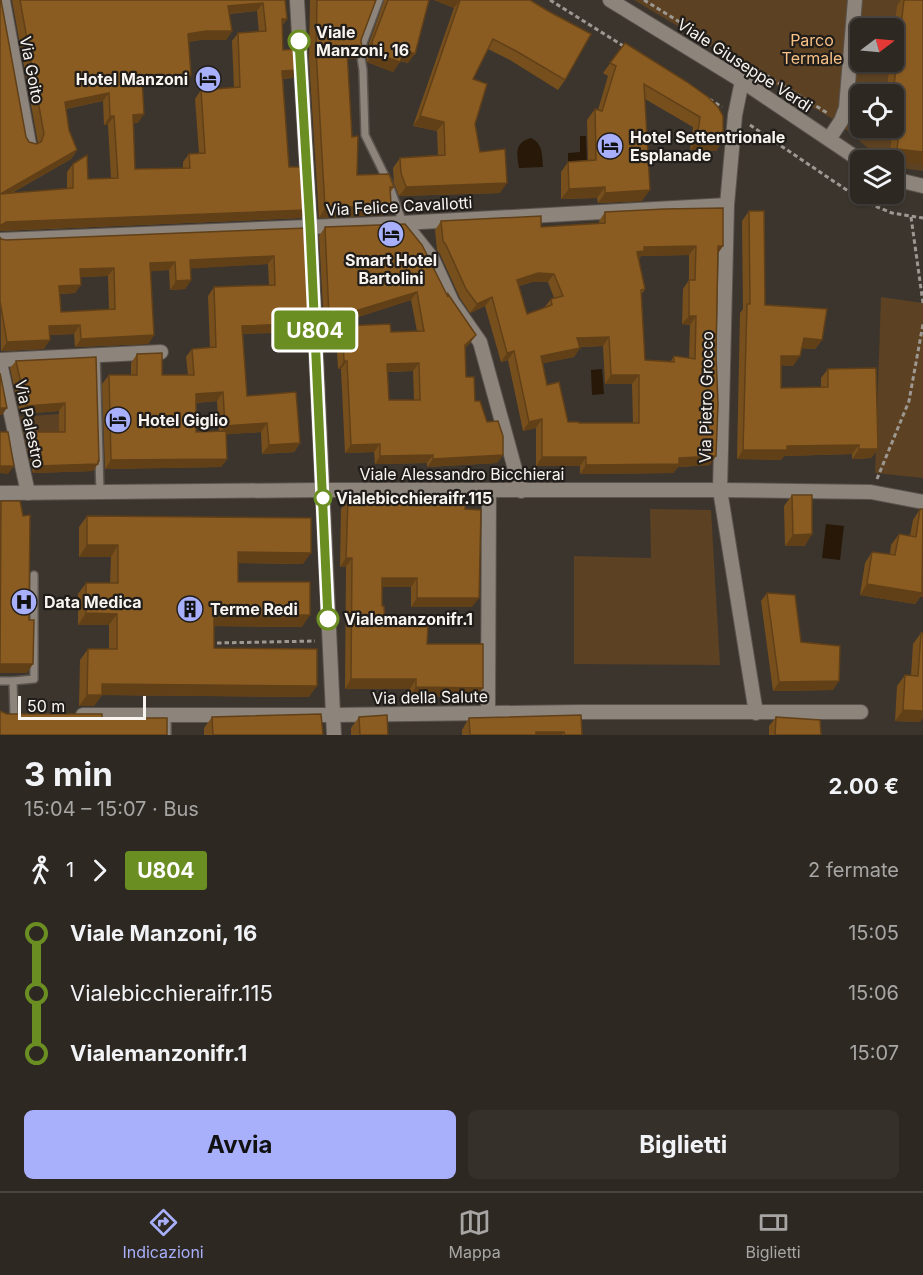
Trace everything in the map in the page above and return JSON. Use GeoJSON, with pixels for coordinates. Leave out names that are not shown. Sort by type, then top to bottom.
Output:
{"type":"FeatureCollection","features":[{"type":"Feature","properties":{"kind":"street"},"geometry":{"type":"LineString","coordinates":[[297,0],[334,735]]}},
{"type":"Feature","properties":{"kind":"street","name":"Viale Giuseppe Verdi"},"geometry":{"type":"LineString","coordinates":[[610,0],[742,81],[850,153]]}},
{"type":"Feature","properties":{"kind":"street"},"geometry":{"type":"LineString","coordinates":[[829,139],[841,121],[846,108],[855,0]]}},
{"type":"Feature","properties":{"kind":"street","name":"Via Goito"},"geometry":{"type":"LineString","coordinates":[[3,1],[29,144]]}},
{"type":"Feature","properties":{"kind":"street","name":"Via Pietro Grocco"},"geometry":{"type":"LineString","coordinates":[[742,81],[735,115],[727,205],[720,490],[756,713]]}},
{"type":"Feature","properties":{"kind":"street"},"geometry":{"type":"LineString","coordinates":[[904,181],[923,186]]}},
{"type":"Feature","properties":{"kind":"street","name":"Via Felice Cavallotti"},"geometry":{"type":"LineString","coordinates":[[0,240],[403,223],[727,205]]}},
{"type":"Feature","properties":{"kind":"street"},"geometry":{"type":"LineString","coordinates":[[403,223],[432,258],[452,302],[480,342],[521,491]]}},
{"type":"Feature","properties":{"kind":"street"},"geometry":{"type":"LineString","coordinates":[[0,361],[161,352]]}},
{"type":"Feature","properties":{"kind":"street","name":"Via Palestro"},"geometry":{"type":"LineString","coordinates":[[0,361],[28,492]]}},
{"type":"Feature","properties":{"kind":"street","name":"Viale Alessandro Bicchierai"},"geometry":{"type":"LineString","coordinates":[[0,493],[720,490],[871,492],[923,502]]}},
{"type":"Feature","properties":{"kind":"street"},"geometry":{"type":"LineString","coordinates":[[488,713],[489,491]]}},
{"type":"Feature","properties":{"kind":"street","name":"Via della Salute"},"geometry":{"type":"LineString","coordinates":[[73,715],[861,712]]}},
{"type":"Feature","properties":{"kind":"lane"},"geometry":{"type":"LineString","coordinates":[[379,0],[360,51],[363,70],[365,135],[388,182],[403,223]]}},
{"type":"Feature","properties":{"kind":"lane"},"geometry":{"type":"LineString","coordinates":[[96,354],[100,492]]}},
{"type":"Feature","properties":{"kind":"lane"},"geometry":{"type":"LineString","coordinates":[[0,681],[34,679],[34,575]]}},
{"type":"Feature","properties":{"kind":"lane"},"geometry":{"type":"LineString","coordinates":[[13,681],[13,715]]}},
{"type":"Feature","properties":{"kind":"lane"},"geometry":{"type":"LineString","coordinates":[[167,715],[167,735]]}},
{"type":"Feature","properties":{"kind":"path"},"geometry":{"type":"LineString","coordinates":[[644,0],[841,121]]}},
{"type":"Feature","properties":{"kind":"path"},"geometry":{"type":"LineString","coordinates":[[923,218],[911,217],[923,303]]}},
{"type":"Feature","properties":{"kind":"path"},"geometry":{"type":"LineString","coordinates":[[871,492],[909,401],[923,324]]}},
{"type":"Feature","properties":{"kind":"path"},"geometry":{"type":"LineString","coordinates":[[217,643],[329,641]]}},
{"type":"Feature","properties":{"kind":"green space","name":"Parco Termale"},"geometry":{"type":"Polygon","coordinates":[[[634,0],[923,0],[923,171],[904,168],[904,150],[870,150],[856,138],[904,138],[904,84],[850,84],[850,133],[836,121],[634,0]]]}},
{"type":"Feature","properties":{"kind":"green space"},"geometry":{"type":"Polygon","coordinates":[[[881,297],[923,303],[923,478],[875,473],[881,297]]]}},
{"type":"Feature","properties":{"kind":"green space"},"geometry":{"type":"Polygon","coordinates":[[[59,414],[59,440],[28,440],[28,473],[16,417],[59,414]]]}},
{"type":"Feature","properties":{"kind":"green space"},"geometry":{"type":"Polygon","coordinates":[[[650,509],[711,510],[720,665],[574,664],[574,556],[651,558],[650,509]]]}},
{"type":"Feature","properties":{"kind":"shaded area"},"geometry":{"type":"Polygon","coordinates":[[[580,136],[586,136],[587,166],[568,167],[568,153],[580,152],[580,136]]]}},
{"type":"Feature","properties":{"kind":"shaded area"},"geometry":{"type":"Polygon","coordinates":[[[531,138],[540,146],[543,167],[519,168],[517,153],[519,146],[531,138]]]}},
{"type":"Feature","properties":{"kind":"shaded area"},"geometry":{"type":"Polygon","coordinates":[[[602,369],[604,394],[592,395],[591,370],[602,369]]]}},
{"type":"Feature","properties":{"kind":"shaded area"},"geometry":{"type":"Polygon","coordinates":[[[826,524],[844,526],[840,560],[822,558],[826,524]]]}},
{"type":"Feature","properties":{"kind":"building"},"geometry":{"type":"Polygon","coordinates":[[[0,0],[26,137],[29,142],[36,144],[41,142],[44,134],[20,0],[285,0],[287,19],[282,19],[283,50],[297,49],[299,70],[282,71],[289,167],[304,167],[307,210],[6,222],[0,226],[0,0]],[[263,3],[228,6],[232,31],[188,34],[191,75],[142,78],[144,114],[133,115],[135,169],[190,168],[189,154],[205,153],[201,90],[240,87],[238,33],[266,31],[263,3]],[[109,93],[65,102],[69,130],[77,150],[0,194],[73,188],[73,164],[87,155],[88,179],[118,178],[114,116],[110,116],[109,93]]]}},
{"type":"Feature","properties":{"kind":"building"},"geometry":{"type":"Polygon","coordinates":[[[317,0],[376,0],[361,40],[362,50],[347,50],[352,137],[358,136],[357,175],[389,174],[394,187],[390,187],[391,205],[325,208],[316,50],[317,0]]]}},
{"type":"Feature","properties":{"kind":"building"},"geometry":{"type":"Polygon","coordinates":[[[388,0],[429,0],[415,54],[405,50],[400,62],[374,53],[372,42],[388,0]]]}},
{"type":"Feature","properties":{"kind":"building"},"geometry":{"type":"Polygon","coordinates":[[[460,0],[530,0],[591,34],[565,80],[493,39],[473,79],[487,84],[475,124],[480,152],[505,149],[507,183],[406,187],[401,173],[400,158],[445,155],[444,122],[420,116],[460,0]]]}},
{"type":"Feature","properties":{"kind":"building"},"geometry":{"type":"Polygon","coordinates":[[[904,0],[923,0],[923,152],[897,149],[898,138],[904,138],[904,84],[894,84],[896,72],[904,72],[904,18],[902,18],[904,0]]]}},
{"type":"Feature","properties":{"kind":"building"},"geometry":{"type":"Polygon","coordinates":[[[625,43],[708,97],[723,116],[723,140],[697,140],[700,117],[644,84],[650,190],[605,193],[605,187],[569,189],[568,162],[596,160],[595,109],[602,111],[616,66],[610,63],[625,43]]]}},
{"type":"Feature","properties":{"kind":"building"},"geometry":{"type":"Polygon","coordinates":[[[723,208],[723,246],[718,246],[716,456],[679,458],[679,464],[586,465],[586,457],[542,457],[542,419],[529,422],[514,351],[507,353],[492,297],[477,304],[466,289],[443,241],[441,221],[541,216],[541,227],[605,223],[605,212],[723,208]],[[696,246],[644,247],[644,251],[637,252],[645,289],[641,290],[645,360],[674,362],[674,356],[695,359],[696,316],[689,316],[689,280],[695,280],[696,246]],[[538,273],[517,280],[527,314],[552,305],[551,299],[563,296],[554,274],[538,273]],[[609,337],[577,338],[580,348],[541,356],[547,385],[559,382],[568,422],[639,423],[639,375],[611,375],[609,337]]]}},
{"type":"Feature","properties":{"kind":"building"},"geometry":{"type":"Polygon","coordinates":[[[749,211],[764,211],[765,305],[827,309],[822,340],[804,338],[800,356],[781,356],[781,388],[828,387],[828,369],[876,368],[878,449],[859,449],[859,445],[787,446],[787,450],[743,450],[747,304],[750,304],[749,211]]]}},
{"type":"Feature","properties":{"kind":"building"},"geometry":{"type":"Polygon","coordinates":[[[405,224],[422,245],[448,297],[448,294],[476,335],[465,345],[466,377],[474,377],[475,401],[480,401],[487,422],[498,421],[503,436],[503,455],[433,459],[433,455],[380,456],[380,444],[351,445],[347,361],[344,361],[342,326],[390,324],[391,332],[424,331],[417,292],[329,317],[325,227],[405,224]],[[419,363],[387,364],[389,400],[420,400],[419,363]]]}},
{"type":"Feature","properties":{"kind":"building"},"geometry":{"type":"Polygon","coordinates":[[[307,228],[311,323],[242,326],[247,396],[296,392],[300,443],[269,445],[267,423],[225,426],[223,392],[196,394],[196,432],[226,431],[227,459],[111,460],[109,375],[137,375],[137,354],[162,353],[162,375],[194,375],[192,349],[216,347],[214,287],[275,285],[274,256],[190,260],[191,280],[176,281],[175,262],[150,263],[154,335],[81,339],[80,325],[49,326],[50,340],[7,342],[0,301],[0,237],[6,240],[307,228]],[[114,268],[80,269],[81,285],[59,286],[61,312],[115,309],[114,268]]]}},
{"type":"Feature","properties":{"kind":"building"},"geometry":{"type":"Polygon","coordinates":[[[96,357],[98,464],[38,466],[33,432],[65,432],[65,403],[26,406],[16,361],[96,357]]]}},
{"type":"Feature","properties":{"kind":"building"},"geometry":{"type":"Polygon","coordinates":[[[0,373],[7,408],[0,408],[0,373]]]}},
{"type":"Feature","properties":{"kind":"building"},"geometry":{"type":"Polygon","coordinates":[[[0,432],[8,432],[14,466],[0,466],[0,432]]]}},
{"type":"Feature","properties":{"kind":"building"},"geometry":{"type":"Polygon","coordinates":[[[792,495],[812,495],[812,534],[793,535],[792,495]]]}},
{"type":"Feature","properties":{"kind":"building"},"geometry":{"type":"Polygon","coordinates":[[[348,500],[465,502],[465,509],[481,510],[479,598],[417,598],[417,578],[382,578],[382,606],[384,606],[385,626],[428,626],[427,644],[483,644],[483,688],[416,687],[416,679],[351,679],[352,558],[346,558],[348,500]]]}},
{"type":"Feature","properties":{"kind":"building"},"geometry":{"type":"Polygon","coordinates":[[[1,501],[20,501],[23,516],[30,515],[29,620],[34,620],[33,664],[0,664],[1,501]]]}},
{"type":"Feature","properties":{"kind":"building"},"geometry":{"type":"Polygon","coordinates":[[[920,509],[923,509],[922,593],[867,584],[872,552],[895,555],[899,534],[916,537],[920,509]]]}},
{"type":"Feature","properties":{"kind":"building","name":"Terme Redi"},"geometry":{"type":"Polygon","coordinates":[[[87,516],[311,518],[311,553],[238,552],[238,582],[310,582],[310,615],[214,615],[214,648],[317,649],[317,686],[102,684],[102,695],[87,695],[88,649],[117,649],[117,614],[86,613],[86,583],[118,583],[118,545],[87,545],[87,516]]]}},
{"type":"Feature","properties":{"kind":"building"},"geometry":{"type":"Polygon","coordinates":[[[767,593],[795,595],[801,642],[840,646],[839,681],[779,682],[767,593]]]}},
{"type":"Feature","properties":{"kind":"building"},"geometry":{"type":"Polygon","coordinates":[[[921,633],[923,633],[923,711],[903,710],[905,675],[918,676],[921,633]]]}},
{"type":"Feature","properties":{"kind":"building"},"geometry":{"type":"Polygon","coordinates":[[[0,711],[7,714],[102,714],[102,718],[167,718],[167,735],[0,735],[0,711]]]}},
{"type":"Feature","properties":{"kind":"building"},"geometry":{"type":"Polygon","coordinates":[[[321,714],[323,735],[213,735],[212,717],[321,714]]]}},
{"type":"Feature","properties":{"kind":"building"},"geometry":{"type":"Polygon","coordinates":[[[387,715],[388,735],[360,735],[359,717],[387,715]]]}},
{"type":"Feature","properties":{"kind":"building"},"geometry":{"type":"Polygon","coordinates":[[[581,715],[582,735],[565,735],[564,732],[536,732],[536,735],[470,735],[469,718],[581,715]]]}},
{"type":"Feature","properties":{"kind":"building"},"geometry":{"type":"Polygon","coordinates":[[[776,717],[820,720],[821,735],[775,735],[776,717]]]}},
{"type":"Feature","properties":{"kind":"bus line","name":"U804"},"geometry":{"type":"LineString","coordinates":[[299,41],[328,619]]}},
{"type":"Feature","properties":{"kind":"place","name":"Viale Manzoni, 16"},"geometry":{"type":"Point","coordinates":[299,41]}},
{"type":"Feature","properties":{"kind":"place","name":"Hotel Manzoni"},"geometry":{"type":"Point","coordinates":[208,79]}},
{"type":"Feature","properties":{"kind":"place","name":"Hotel Settentrionale Esplanade"},"geometry":{"type":"Point","coordinates":[610,146]}},
{"type":"Feature","properties":{"kind":"place","name":"Smart Hotel Bartolini"},"geometry":{"type":"Point","coordinates":[391,234]}},
{"type":"Feature","properties":{"kind":"place","name":"Hotel Giglio"},"geometry":{"type":"Point","coordinates":[118,420]}},
{"type":"Feature","properties":{"kind":"place","name":"Vialebicchieraifr.115"},"geometry":{"type":"Point","coordinates":[323,498]}},
{"type":"Feature","properties":{"kind":"place","name":"Data Medica"},"geometry":{"type":"Point","coordinates":[24,602]}},
{"type":"Feature","properties":{"kind":"place","name":"Terme Redi"},"geometry":{"type":"Point","coordinates":[190,609]}},
{"type":"Feature","properties":{"kind":"place","name":"Vialemanzonifr.1"},"geometry":{"type":"Point","coordinates":[328,619]}}]}
